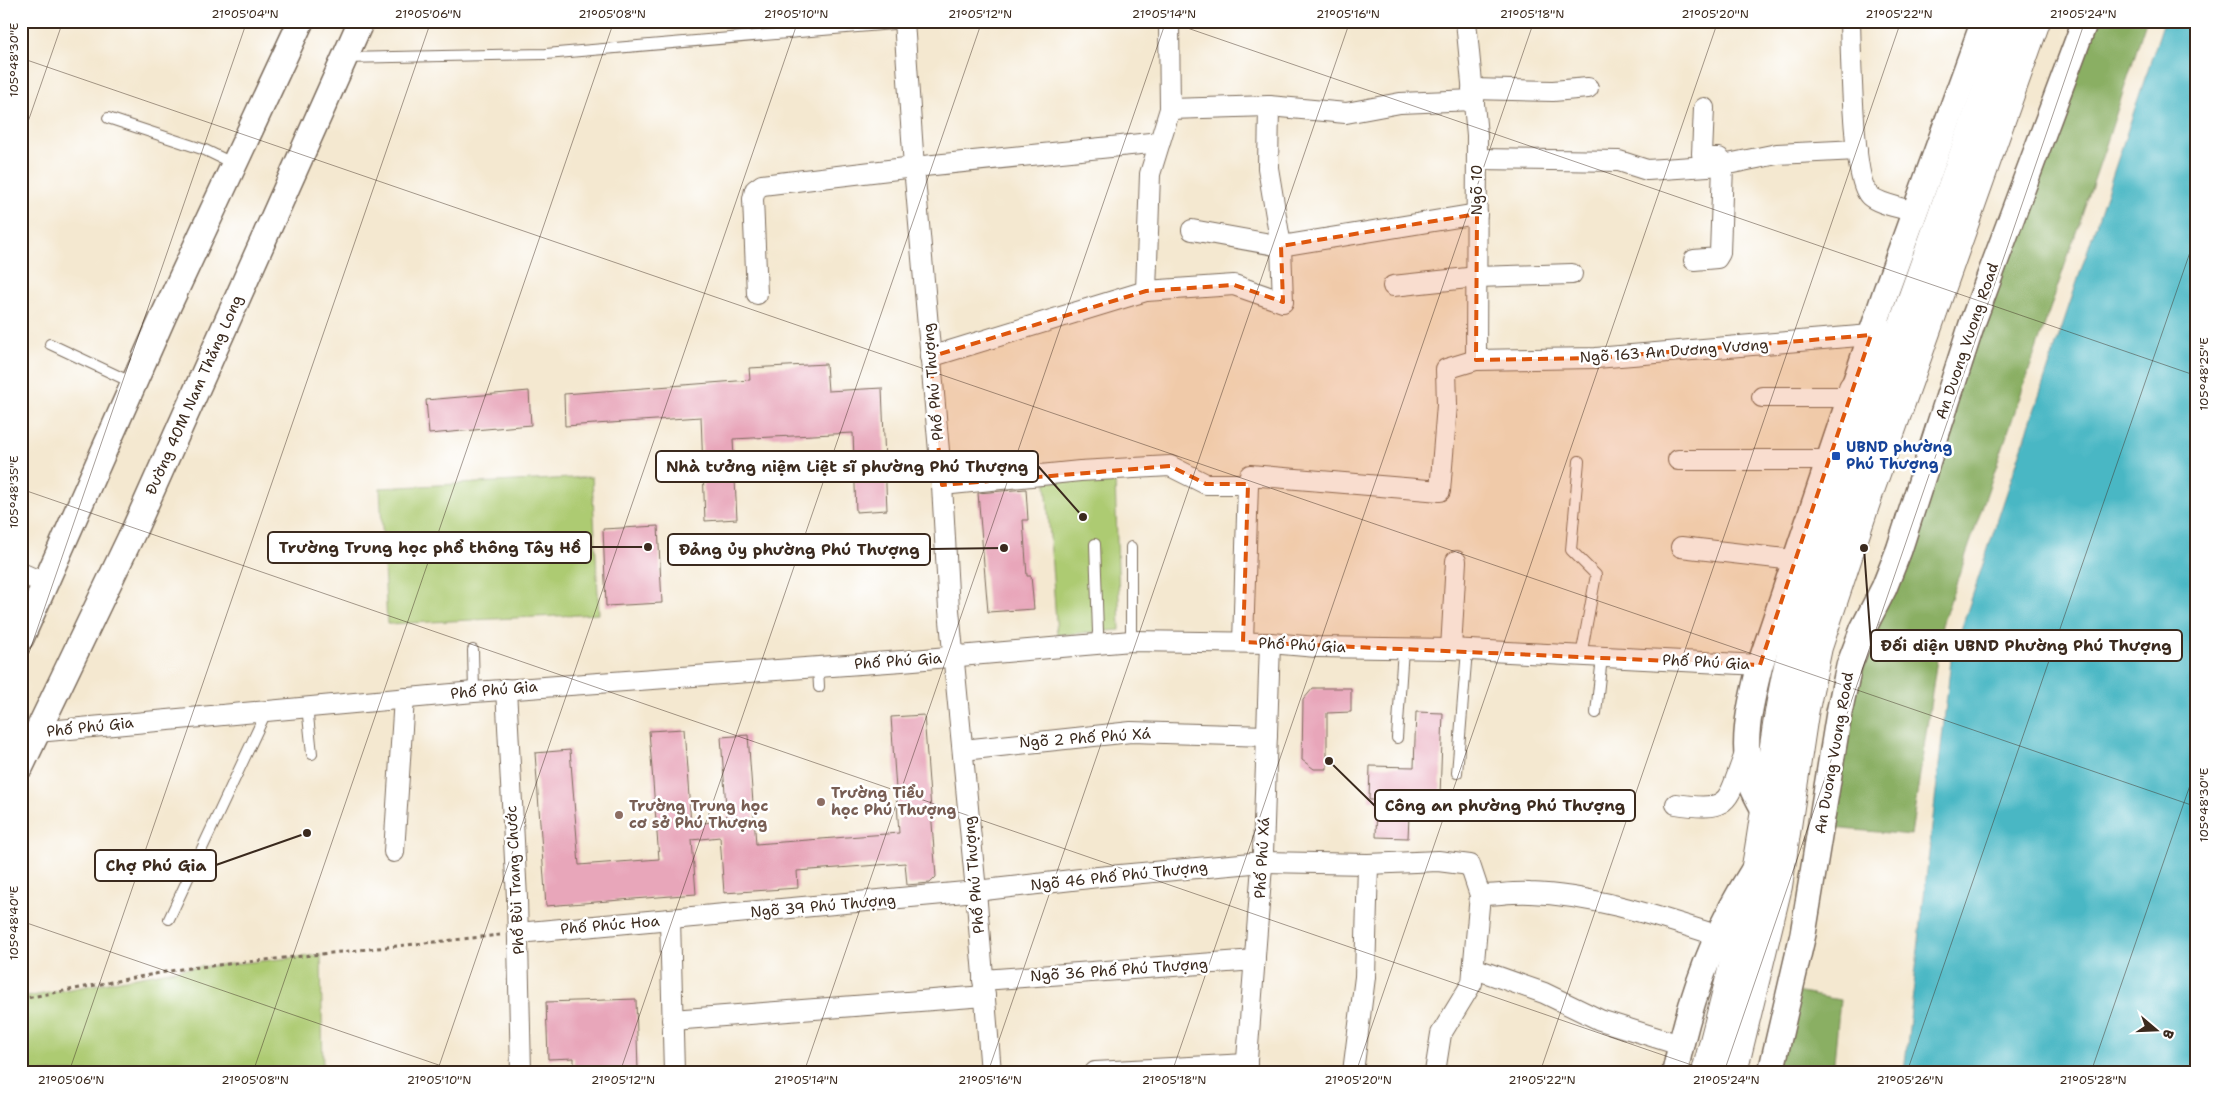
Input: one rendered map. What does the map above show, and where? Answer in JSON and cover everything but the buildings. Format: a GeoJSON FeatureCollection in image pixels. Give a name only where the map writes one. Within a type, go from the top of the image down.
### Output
{"type":"FeatureCollection","features":[{"type":"Feature","properties":{"kind":"main road"},"geometry":{"type":"LineString","coordinates":[[1733,1072],[1778,886],[1804,714],[1818,646],[2002,80],[2011,21]]}},
{"type":"Feature","properties":{"kind":"main road"},"geometry":{"type":"LineString","coordinates":[[1706,1072],[1756,867],[1766,813],[1783,692],[1794,640],[1817,566],[1934,240],[2002,80],[2036,21]]}},
{"type":"Feature","properties":{"kind":"main road"},"geometry":{"type":"LineString","coordinates":[[1851,392],[1864,375],[1906,274],[1913,263],[1934,240]]}},
{"type":"Feature","properties":{"kind":"street"},"geometry":{"type":"LineString","coordinates":[[21,638],[134,384],[301,21]]}},
{"type":"Feature","properties":{"kind":"street","name":"Đường 40M Nam Thăng Long"},"geometry":{"type":"LineString","coordinates":[[21,766],[135,528],[361,21]]}},
{"type":"Feature","properties":{"kind":"street"},"geometry":{"type":"LineString","coordinates":[[1146,292],[1150,174],[1170,109],[1169,21]]}},
{"type":"Feature","properties":{"kind":"street","name":"Ngõ 10"},"geometry":{"type":"LineString","coordinates":[[1466,21],[1477,159],[1476,360]]}},
{"type":"Feature","properties":{"kind":"street"},"geometry":{"type":"LineString","coordinates":[[1850,21],[1857,150],[1864,189],[1876,199],[1914,212]]}},
{"type":"Feature","properties":{"kind":"street"},"geometry":{"type":"LineString","coordinates":[[1766,813],[1752,786],[1746,752],[1748,716],[1760,665],[1851,392],[1984,21]]}},
{"type":"Feature","properties":{"kind":"street","name":"An Duong Vuong Road"},"geometry":{"type":"LineString","coordinates":[[1771,1072],[1803,934],[1839,713],[1849,666],[1863,629],[1884,588],[1899,550],[1973,320],[2085,21]]}},
{"type":"Feature","properties":{"kind":"street","name":"Phố Phú Thượng"},"geometry":{"type":"LineString","coordinates":[[904,22],[914,167],[942,485],[954,657],[991,1072]]}},
{"type":"Feature","properties":{"kind":"street"},"geometry":{"type":"LineString","coordinates":[[1170,109],[1269,106],[1346,113],[1400,103],[1473,94],[1588,88]]}},
{"type":"Feature","properties":{"kind":"street"},"geometry":{"type":"LineString","coordinates":[[930,357],[1146,292],[1234,285],[1283,302],[1281,246],[1268,168],[1269,106]]}},
{"type":"Feature","properties":{"kind":"street"},"geometry":{"type":"LineString","coordinates":[[1694,260],[1717,258],[1720,252],[1722,165],[1720,158],[1709,158],[1702,154],[1704,108]]}},
{"type":"Feature","properties":{"kind":"street"},"geometry":{"type":"LineString","coordinates":[[757,294],[753,199],[754,190],[762,185],[914,167],[1160,142]]}},
{"type":"Feature","properties":{"kind":"street"},"geometry":{"type":"LineString","coordinates":[[1477,159],[1619,161],[1647,170],[1722,165],[1777,154],[1857,150]]}},
{"type":"Feature","properties":{"kind":"street"},"geometry":{"type":"LineString","coordinates":[[1192,230],[1281,246],[1477,214]]}},
{"type":"Feature","properties":{"kind":"street"},"geometry":{"type":"LineString","coordinates":[[1393,286],[1476,277],[1572,274]]}},
{"type":"Feature","properties":{"kind":"street","name":"Ngõ 163 An Dương Vương"},"geometry":{"type":"LineString","coordinates":[[1248,484],[1250,475],[1440,491],[1447,405],[1446,369],[1476,360],[1596,358],[1871,335]]}},
{"type":"Feature","properties":{"kind":"street"},"geometry":{"type":"LineString","coordinates":[[1762,397],[1851,392]]}},
{"type":"Feature","properties":{"kind":"street"},"geometry":{"type":"LineString","coordinates":[[1678,460],[1828,460]]}},
{"type":"Feature","properties":{"kind":"street"},"geometry":{"type":"LineString","coordinates":[[942,485],[1080,470],[1170,466],[1206,484],[1248,484],[1243,642]]}},
{"type":"Feature","properties":{"kind":"street"},"geometry":{"type":"LineString","coordinates":[[1681,547],[1794,560]]}},
{"type":"Feature","properties":{"kind":"street"},"geometry":{"type":"LineString","coordinates":[[1456,561],[1459,649]]}},
{"type":"Feature","properties":{"kind":"street"},"geometry":{"type":"LineString","coordinates":[[21,573],[44,583]]}},
{"type":"Feature","properties":{"kind":"street","name":"Phố Phú Gia"},"geometry":{"type":"LineString","coordinates":[[37,732],[268,709],[506,689],[954,657],[1131,641],[1243,642],[1317,647],[1459,649],[1760,665]]}},
{"type":"Feature","properties":{"kind":"street","name":"Phố Phú Xá"},"geometry":{"type":"LineString","coordinates":[[1247,1068],[1263,862],[1270,643]]}},
{"type":"Feature","properties":{"kind":"street","name":"Phố Bùi Trang Chước"},"geometry":{"type":"LineString","coordinates":[[506,689],[518,933],[521,1072]]}},
{"type":"Feature","properties":{"kind":"street"},"geometry":{"type":"LineString","coordinates":[[394,852],[404,698]]}},
{"type":"Feature","properties":{"kind":"street","name":"Ngõ 2 Phố Phú Xá"},"geometry":{"type":"LineString","coordinates":[[963,750],[1131,732],[1267,736]]}},
{"type":"Feature","properties":{"kind":"street"},"geometry":{"type":"LineString","coordinates":[[1676,804],[1714,807],[1723,804],[1729,796],[1746,752]]}},
{"type":"Feature","properties":{"kind":"street","name":"Ngõ 46 Phố Phú Thượng"},"geometry":{"type":"LineString","coordinates":[[976,891],[1098,877],[1263,862],[1368,864],[1438,861],[1470,864],[1480,895]]}},
{"type":"Feature","properties":{"kind":"street"},"geometry":{"type":"LineString","coordinates":[[1353,1072],[1364,977],[1368,864]]}},
{"type":"Feature","properties":{"kind":"street"},"geometry":{"type":"LineString","coordinates":[[1675,1072],[1680,1045],[1716,935],[1733,902],[1756,867]]}},
{"type":"Feature","properties":{"kind":"street","name":"Ngõ 39 Phú Thượng"},"geometry":{"type":"LineString","coordinates":[[670,920],[976,891]]}},
{"type":"Feature","properties":{"kind":"street"},"geometry":{"type":"LineString","coordinates":[[1435,1072],[1441,1034],[1472,983],[1480,895],[1530,893],[1594,901],[1716,935]]}},
{"type":"Feature","properties":{"kind":"street","name":"Phố Phúc Hoa"},"geometry":{"type":"LineString","coordinates":[[518,933],[670,920],[674,1072]]}},
{"type":"Feature","properties":{"kind":"street","name":"Ngõ 36 Phố Phú Thượng"},"geometry":{"type":"LineString","coordinates":[[672,1020],[1255,960]]}},
{"type":"Feature","properties":{"kind":"street"},"geometry":{"type":"LineString","coordinates":[[1473,968],[1544,993],[1600,1020],[1680,1045]]}},
{"type":"Feature","properties":{"kind":"street"},"geometry":{"type":"LineString","coordinates":[[1095,1072],[1247,1068]]}},
{"type":"Feature","properties":{"kind":"lane"},"geometry":{"type":"LineString","coordinates":[[344,58],[546,54],[904,22]]}},
{"type":"Feature","properties":{"kind":"lane"},"geometry":{"type":"LineString","coordinates":[[108,118],[205,150],[235,164]]}},
{"type":"Feature","properties":{"kind":"lane"},"geometry":{"type":"LineString","coordinates":[[50,344],[134,384]]}},
{"type":"Feature","properties":{"kind":"lane"},"geometry":{"type":"LineString","coordinates":[[1580,461],[1571,550],[1596,575],[1581,656]]}},
{"type":"Feature","properties":{"kind":"lane"},"geometry":{"type":"LineString","coordinates":[[1095,544],[1098,632],[1096,644]]}},
{"type":"Feature","properties":{"kind":"lane"},"geometry":{"type":"LineString","coordinates":[[1131,641],[1132,547]]}},
{"type":"Feature","properties":{"kind":"lane"},"geometry":{"type":"LineString","coordinates":[[1397,738],[1403,649]]}},
{"type":"Feature","properties":{"kind":"lane"},"geometry":{"type":"LineString","coordinates":[[1457,773],[1459,649]]}},
{"type":"Feature","properties":{"kind":"lane"},"geometry":{"type":"LineString","coordinates":[[473,650],[474,692]]}},
{"type":"Feature","properties":{"kind":"lane"},"geometry":{"type":"LineString","coordinates":[[1596,713],[1602,657]]}},
{"type":"Feature","properties":{"kind":"lane"},"geometry":{"type":"LineString","coordinates":[[818,667],[819,687]]}},
{"type":"Feature","properties":{"kind":"lane"},"geometry":{"type":"LineString","coordinates":[[307,706],[312,754]]}},
{"type":"Feature","properties":{"kind":"lane"},"geometry":{"type":"LineString","coordinates":[[169,919],[268,709]]}},
{"type":"Feature","properties":{"kind":"path"},"geometry":{"type":"LineString","coordinates":[[21,999],[181,969],[518,933]]}},
{"type":"Feature","properties":{"kind":"highlighted area"},"geometry":{"type":"Polygon","coordinates":[[[1477,214],[1476,360],[1596,358],[1871,335],[1760,665],[1243,642],[1248,484],[1206,484],[1170,466],[942,485],[930,357],[1146,291],[1234,285],[1283,302],[1281,246],[1477,214]]]}},
{"type":"Feature","properties":{"kind":"green space"},"geometry":{"type":"Polygon","coordinates":[[[2084,21],[2146,21],[2107,142],[1942,625],[1911,835],[1821,827],[1849,666],[2084,21]]]}},
{"type":"Feature","properties":{"kind":"green space"},"geometry":{"type":"Polygon","coordinates":[[[592,477],[599,614],[387,624],[380,488],[592,477]]]}},
{"type":"Feature","properties":{"kind":"green space"},"geometry":{"type":"Polygon","coordinates":[[[1115,479],[1120,630],[1057,635],[1046,482],[1115,479]]]}},
{"type":"Feature","properties":{"kind":"green space"},"geometry":{"type":"Polygon","coordinates":[[[321,955],[323,1072],[21,1072],[21,998],[181,969],[321,955]]]}},
{"type":"Feature","properties":{"kind":"green space"},"geometry":{"type":"Polygon","coordinates":[[[1790,991],[1840,1000],[1833,1072],[1770,1072],[1790,991]]]}},
{"type":"Feature","properties":{"kind":"water"},"geometry":{"type":"Polygon","coordinates":[[[2164,21],[2197,21],[2197,1072],[1904,1072],[1951,660],[2164,21]]]}},
{"type":"Feature","properties":{"kind":"place","name":"UBND phường Phú Thượng"},"geometry":{"type":"Point","coordinates":[1836,456]}},
{"type":"Feature","properties":{"kind":"place","name":"Nhà tưởng niệm Liệt sĩ phường Phú Thượng"},"geometry":{"type":"Point","coordinates":[1083,517]}},
{"type":"Feature","properties":{"kind":"place","name":"Trường Trung học phổ thông Tây Hồ"},"geometry":{"type":"Point","coordinates":[648,547]}},
{"type":"Feature","properties":{"kind":"place","name":"Đảng ủy phường Phú Thượng"},"geometry":{"type":"Point","coordinates":[1004,548]}},
{"type":"Feature","properties":{"kind":"place","name":"Đối diện UBND Phường Phú Thượng"},"geometry":{"type":"Point","coordinates":[1864,548]}},
{"type":"Feature","properties":{"kind":"place","name":"Công an phường Phú Thượng"},"geometry":{"type":"Point","coordinates":[1329,761]}},
{"type":"Feature","properties":{"kind":"place","name":"Trường Tiểu học Phú Thượng"},"geometry":{"type":"Point","coordinates":[821,802]}},
{"type":"Feature","properties":{"kind":"place","name":"Trường Trung học cơ sở Phú Thượng"},"geometry":{"type":"Point","coordinates":[619,815]}},
{"type":"Feature","properties":{"kind":"place","name":"Chợ Phú Gia"},"geometry":{"type":"Point","coordinates":[307,833]}}]}
